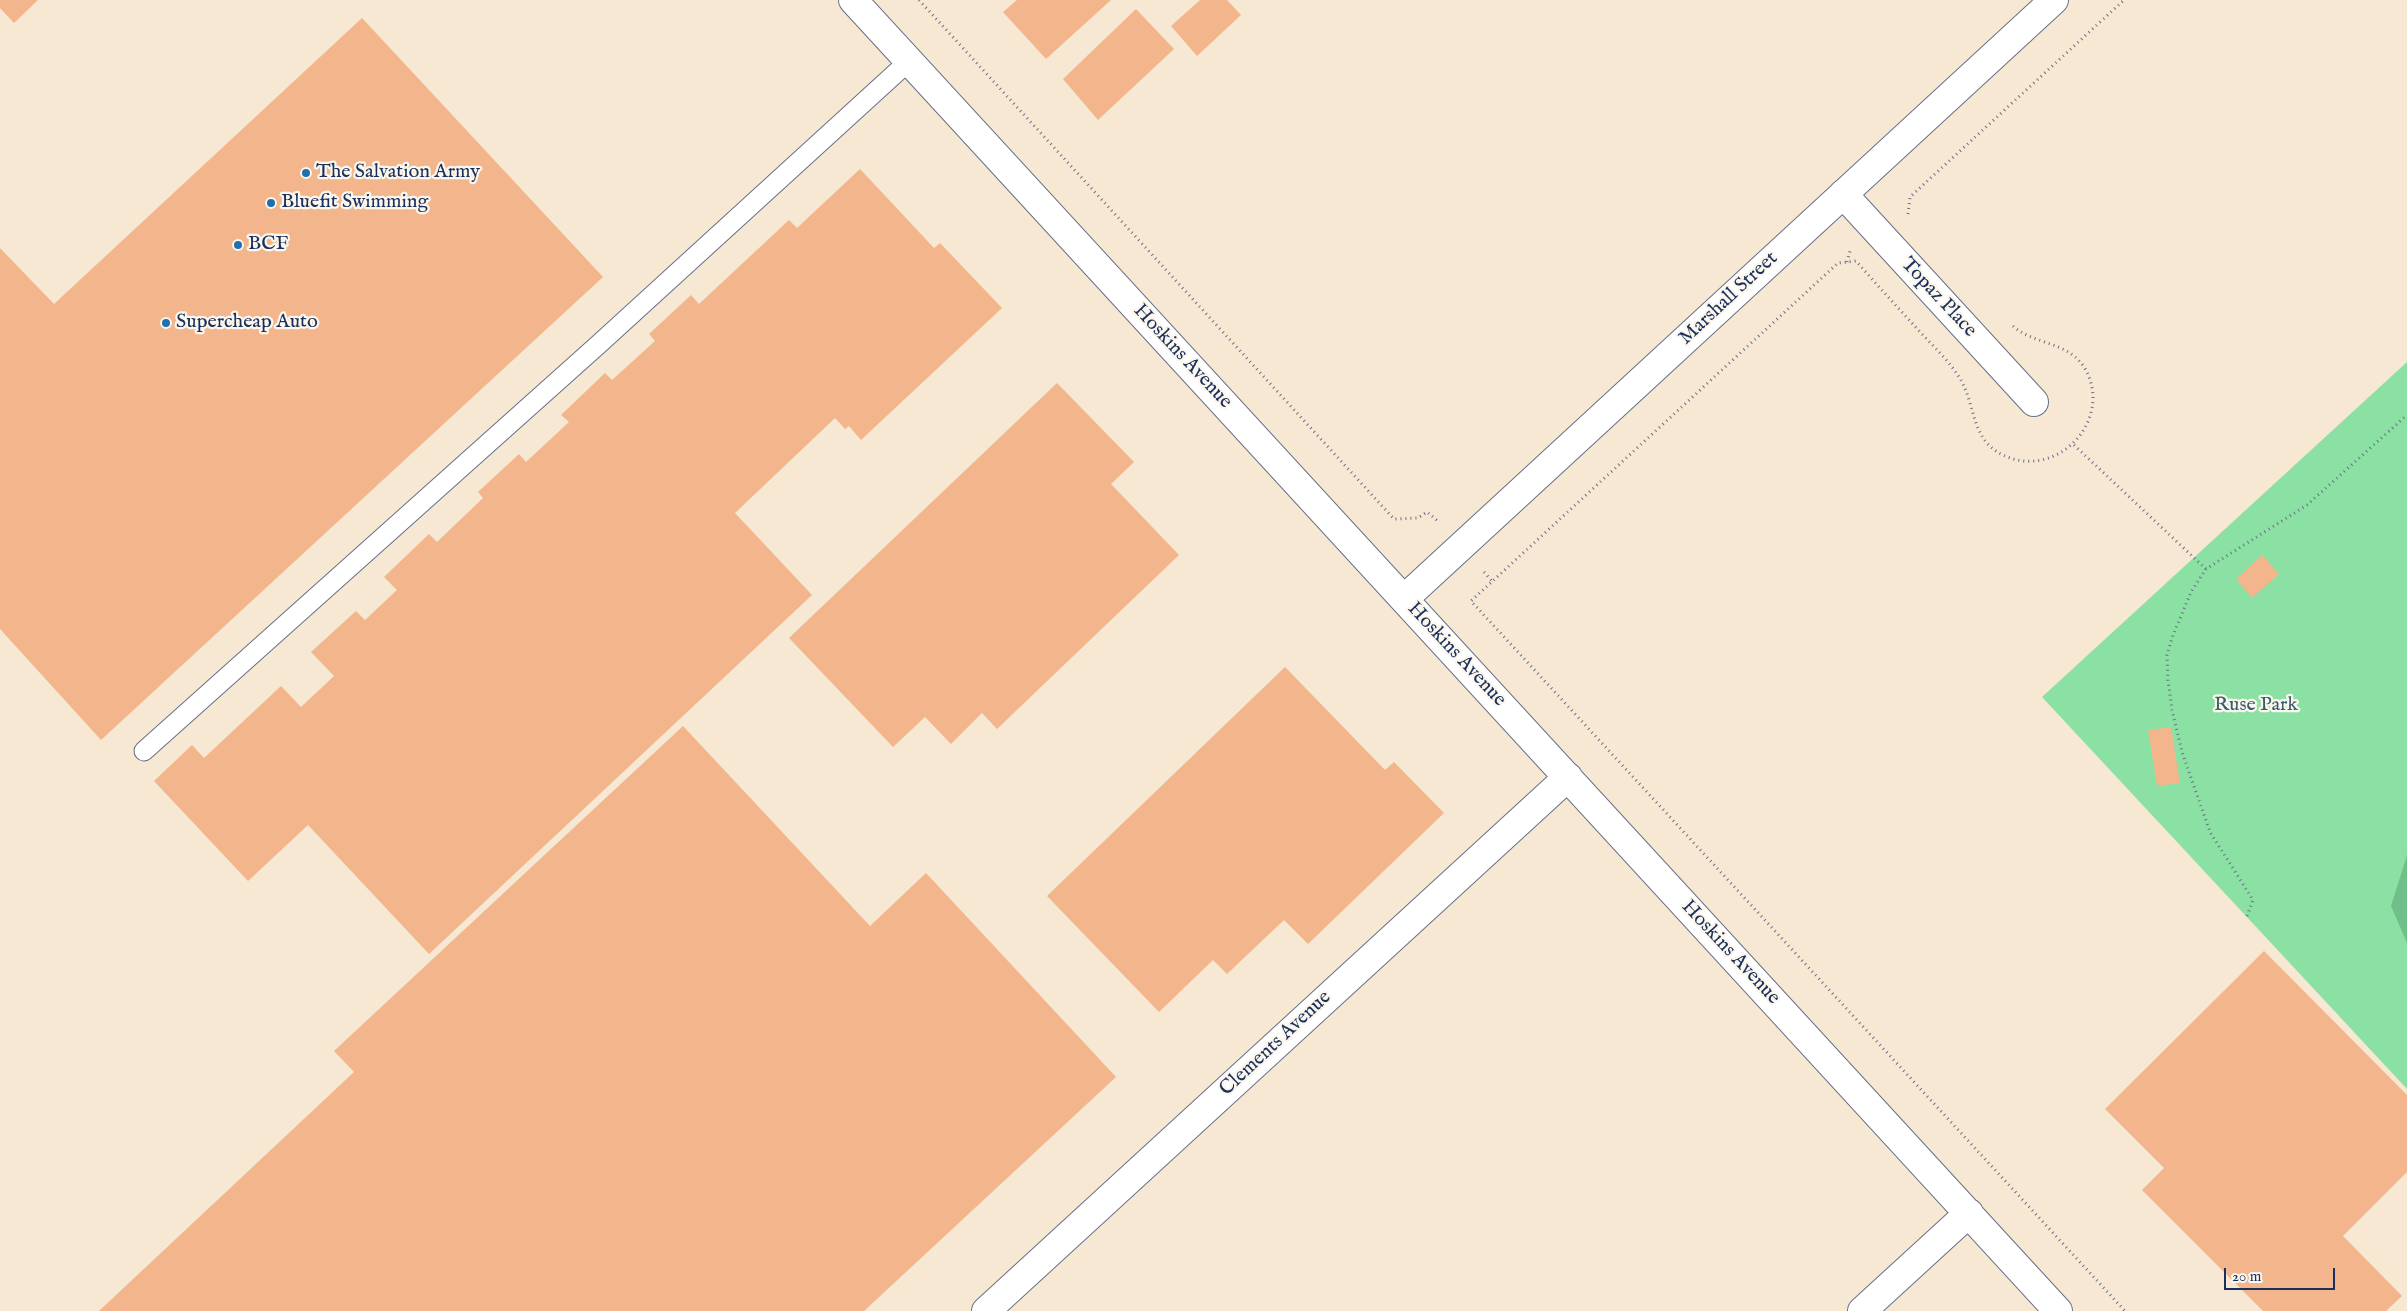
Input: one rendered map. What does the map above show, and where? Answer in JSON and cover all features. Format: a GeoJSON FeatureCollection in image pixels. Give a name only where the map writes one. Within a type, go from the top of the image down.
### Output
{"type":"FeatureCollection","features":[{"type":"Feature","properties":{"kind":"street","name":"Hoskins Avenue"},"geometry":{"type":"LineString","coordinates":[[853,0],[2058,1311]]}},
{"type":"Feature","properties":{"kind":"street","name":"Marshall Street"},"geometry":{"type":"LineString","coordinates":[[1404,599],[2054,0]]}},
{"type":"Feature","properties":{"kind":"street","name":"Topaz Place"},"geometry":{"type":"LineString","coordinates":[[1842,194],[2034,402]]}},
{"type":"Feature","properties":{"kind":"street","name":"Clements Avenue"},"geometry":{"type":"LineString","coordinates":[[986,1311],[1568,777]]}},
{"type":"Feature","properties":{"kind":"street"},"geometry":{"type":"LineString","coordinates":[[1862,1311],[1969,1213]]}},
{"type":"Feature","properties":{"kind":"lane"},"geometry":{"type":"LineString","coordinates":[[144,751],[599,344],[909,61]]}},
{"type":"Feature","properties":{"kind":"path"},"geometry":{"type":"LineString","coordinates":[[919,0],[1394,519],[1418,518],[1426,512],[1435,517],[1492,581]]}},
{"type":"Feature","properties":{"kind":"path"},"geometry":{"type":"LineString","coordinates":[[1915,221],[1908,214],[1910,197],[2124,0]]}},
{"type":"Feature","properties":{"kind":"path"},"geometry":{"type":"LineString","coordinates":[[2009,323],[2030,338],[2058,346],[2070,353],[2082,364],[2090,378],[2093,393],[2089,419],[2074,445],[2061,454],[2047,460],[2015,460],[2001,454],[1989,445],[1973,419],[1967,391],[1951,366],[1856,261],[1838,264],[1471,601],[2125,1311]]}},
{"type":"Feature","properties":{"kind":"path"},"geometry":{"type":"LineString","coordinates":[[2247,916],[2253,900],[2210,832],[2182,752],[2172,710],[2168,680],[2167,655],[2173,635],[2191,592],[2206,569],[2308,505],[2407,415]]}},
{"type":"Feature","properties":{"kind":"path"},"geometry":{"type":"LineString","coordinates":[[2074,445],[2206,569]]}},
{"type":"Feature","properties":{"kind":"green space","name":"Ruse Park"},"geometry":{"type":"Polygon","coordinates":[[[2407,362],[2407,1089],[2042,697],[2407,362]]]}},
{"type":"Feature","properties":{"kind":"green space"},"geometry":{"type":"Polygon","coordinates":[[[2407,855],[2407,943],[2391,906],[2407,855]]]}},
{"type":"Feature","properties":{"kind":"building"},"geometry":{"type":"Polygon","coordinates":[[[0,0],[38,0],[14,23],[0,8],[0,0]]]}},
{"type":"Feature","properties":{"kind":"building"},"geometry":{"type":"Polygon","coordinates":[[[1017,0],[1111,0],[1046,59],[1003,12],[1017,0]]]}},
{"type":"Feature","properties":{"kind":"building"},"geometry":{"type":"Polygon","coordinates":[[[1200,0],[1227,0],[1241,15],[1197,56],[1171,26],[1200,0]]]}},
{"type":"Feature","properties":{"kind":"building"},"geometry":{"type":"Polygon","coordinates":[[[1136,9],[1174,49],[1098,120],[1063,79],[1136,9]]]}},
{"type":"Feature","properties":{"kind":"building"},"geometry":{"type":"Polygon","coordinates":[[[362,18],[603,277],[101,740],[0,629],[0,248],[54,304],[362,18]]]}},
{"type":"Feature","properties":{"kind":"building"},"geometry":{"type":"Polygon","coordinates":[[[860,169],[934,248],[940,243],[1002,308],[861,440],[849,426],[845,429],[835,418],[735,513],[812,595],[429,954],[308,825],[248,881],[154,781],[192,745],[204,758],[281,686],[301,707],[334,676],[311,652],[356,611],[365,620],[397,590],[384,577],[429,534],[437,542],[483,498],[478,492],[519,454],[526,462],[569,422],[561,415],[605,373],[612,380],[655,341],[649,334],[691,295],[699,304],[789,220],[797,228],[860,169]]]}},
{"type":"Feature","properties":{"kind":"building"},"geometry":{"type":"Polygon","coordinates":[[[1057,383],[1134,462],[1111,484],[1179,555],[997,729],[982,713],[951,744],[925,717],[893,747],[789,638],[1057,383]]]}},
{"type":"Feature","properties":{"kind":"building"},"geometry":{"type":"Polygon","coordinates":[[[2262,555],[2279,574],[2252,598],[2236,579],[2262,555]]]}},
{"type":"Feature","properties":{"kind":"building"},"geometry":{"type":"Polygon","coordinates":[[[1285,667],[1385,770],[1394,762],[1444,813],[1308,944],[1284,920],[1227,974],[1213,960],[1159,1012],[1047,896],[1285,667]]]}},
{"type":"Feature","properties":{"kind":"building"},"geometry":{"type":"Polygon","coordinates":[[[683,726],[870,926],[926,873],[1116,1077],[864,1311],[99,1311],[354,1072],[334,1051],[683,726]]]}},
{"type":"Feature","properties":{"kind":"building"},"geometry":{"type":"Polygon","coordinates":[[[2171,727],[2180,783],[2157,786],[2148,730],[2171,727]]]}},
{"type":"Feature","properties":{"kind":"building"},"geometry":{"type":"Polygon","coordinates":[[[2264,951],[2407,1095],[2407,1172],[2343,1236],[2402,1296],[2386,1311],[2263,1311],[2142,1190],[2164,1168],[2105,1109],[2264,951]]]}},
{"type":"Feature","properties":{"kind":"place","name":"The Salvation Army"},"geometry":{"type":"Point","coordinates":[306,173]}},
{"type":"Feature","properties":{"kind":"place","name":"Bluefit Swimming"},"geometry":{"type":"Point","coordinates":[271,203]}},
{"type":"Feature","properties":{"kind":"place","name":"BCF"},"geometry":{"type":"Point","coordinates":[238,245]}},
{"type":"Feature","properties":{"kind":"place","name":"Supercheap Auto"},"geometry":{"type":"Point","coordinates":[166,323]}}]}
